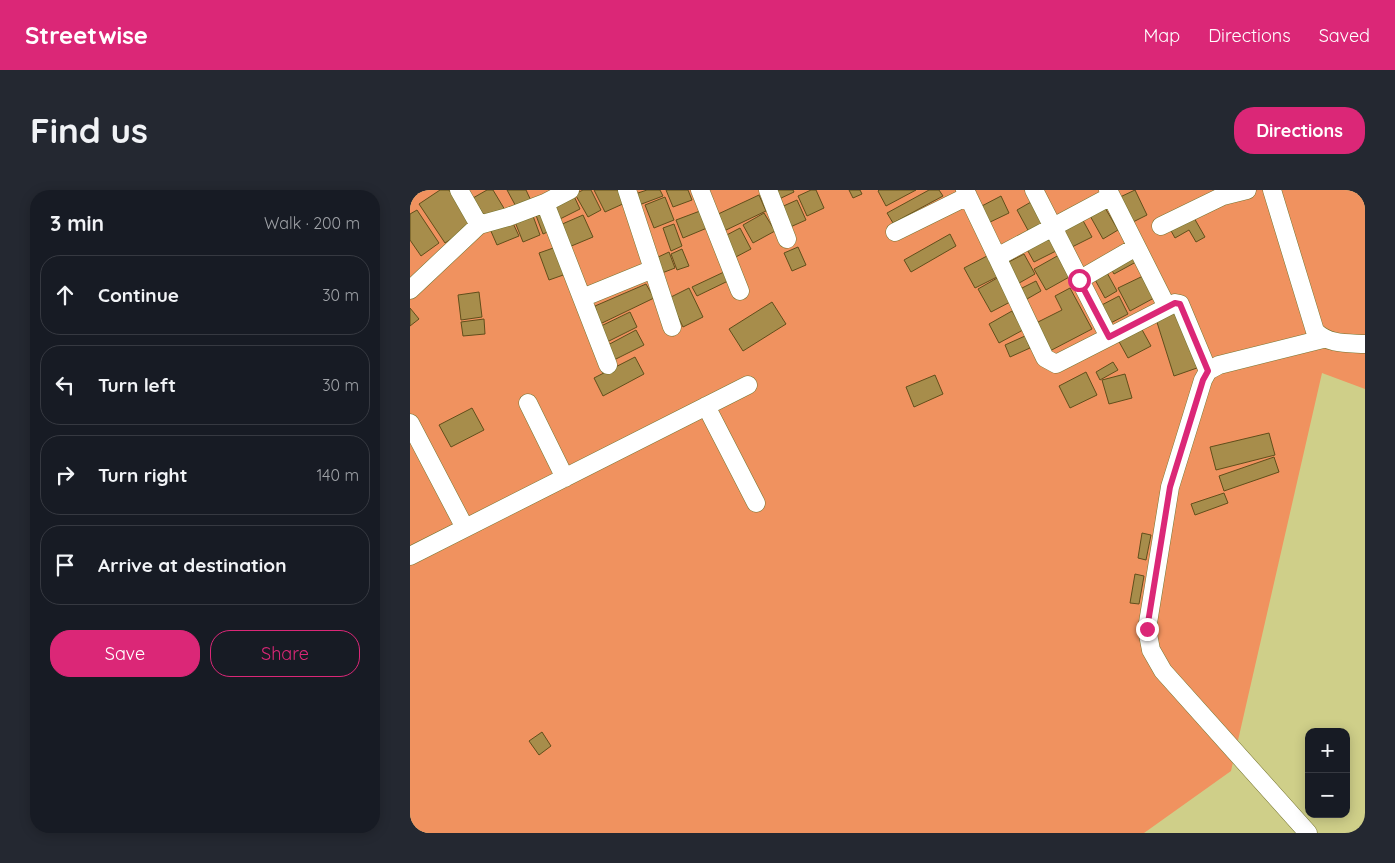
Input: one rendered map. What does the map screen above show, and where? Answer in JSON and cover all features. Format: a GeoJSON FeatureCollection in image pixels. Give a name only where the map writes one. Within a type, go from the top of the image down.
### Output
{"type":"FeatureCollection","features":[{"type":"Feature","properties":{"kind":"street"},"geometry":{"type":"LineString","coordinates":[[459,190],[480,225]]}},
{"type":"Feature","properties":{"kind":"street"},"geometry":{"type":"LineString","coordinates":[[410,290],[480,225],[546,203],[570,190]]}},
{"type":"Feature","properties":{"kind":"street"},"geometry":{"type":"LineString","coordinates":[[627,190],[672,328]]}},
{"type":"Feature","properties":{"kind":"street"},"geometry":{"type":"LineString","coordinates":[[700,190],[740,291]]}},
{"type":"Feature","properties":{"kind":"street"},"geometry":{"type":"LineString","coordinates":[[768,190],[787,239]]}},
{"type":"Feature","properties":{"kind":"street"},"geometry":{"type":"LineString","coordinates":[[1034,190],[1109,337]]}},
{"type":"Feature","properties":{"kind":"street"},"geometry":{"type":"LineString","coordinates":[[1161,226],[1223,196],[1247,190]]}},
{"type":"Feature","properties":{"kind":"street"},"geometry":{"type":"LineString","coordinates":[[1272,190],[1311,320],[1315,331],[1323,339]]}},
{"type":"Feature","properties":{"kind":"street"},"geometry":{"type":"LineString","coordinates":[[895,232],[966,193],[1045,358],[1050,362],[1056,364],[1175,303],[1180,304],[1184,309],[1208,371]]}},
{"type":"Feature","properties":{"kind":"street"},"geometry":{"type":"LineString","coordinates":[[997,256],[1053,227],[1109,193],[1168,307]]}},
{"type":"Feature","properties":{"kind":"street"},"geometry":{"type":"LineString","coordinates":[[546,203],[608,366]]}},
{"type":"Feature","properties":{"kind":"street"},"geometry":{"type":"LineString","coordinates":[[1079,280],[1136,247]]}},
{"type":"Feature","properties":{"kind":"street"},"geometry":{"type":"LineString","coordinates":[[582,298],[653,269]]}},
{"type":"Feature","properties":{"kind":"street"},"geometry":{"type":"LineString","coordinates":[[1308,833],[1163,671],[1151,650],[1147,629],[1166,509],[1200,389],[1208,371],[1219,365],[1323,339],[1338,343],[1365,344]]}},
{"type":"Feature","properties":{"kind":"street"},"geometry":{"type":"LineString","coordinates":[[410,556],[748,385]]}},
{"type":"Feature","properties":{"kind":"street"},"geometry":{"type":"LineString","coordinates":[[528,403],[565,478]]}},
{"type":"Feature","properties":{"kind":"street"},"geometry":{"type":"LineString","coordinates":[[706,406],[756,503]]}},
{"type":"Feature","properties":{"kind":"street"},"geometry":{"type":"LineString","coordinates":[[410,424],[465,528]]}},
{"type":"Feature","properties":{"kind":"shaded area"},"geometry":{"type":"Polygon","coordinates":[[[410,190],[1365,190],[1365,389],[1322,373],[1231,771],[1144,833],[410,833],[410,190]]]}},
{"type":"Feature","properties":{"kind":"building"},"geometry":{"type":"Polygon","coordinates":[[[440,190],[449,190],[472,225],[445,243],[419,204],[440,190]]]}},
{"type":"Feature","properties":{"kind":"building"},"geometry":{"type":"Polygon","coordinates":[[[487,190],[493,190],[505,210],[487,220],[473,198],[487,190]]]}},
{"type":"Feature","properties":{"kind":"building"},"geometry":{"type":"Polygon","coordinates":[[[507,190],[526,190],[533,205],[519,212],[507,190]]]}},
{"type":"Feature","properties":{"kind":"building"},"geometry":{"type":"Polygon","coordinates":[[[583,190],[591,190],[601,210],[588,217],[575,194],[583,190]]]}},
{"type":"Feature","properties":{"kind":"building"},"geometry":{"type":"Polygon","coordinates":[[[594,190],[618,190],[625,203],[605,212],[594,190]]]}},
{"type":"Feature","properties":{"kind":"building"},"geometry":{"type":"Polygon","coordinates":[[[647,190],[660,190],[663,196],[639,205],[635,194],[647,190]]]}},
{"type":"Feature","properties":{"kind":"building"},"geometry":{"type":"Polygon","coordinates":[[[666,190],[688,190],[692,200],[673,207],[666,190]]]}},
{"type":"Feature","properties":{"kind":"building"},"geometry":{"type":"Polygon","coordinates":[[[771,190],[793,190],[794,192],[777,200],[771,190]]]}},
{"type":"Feature","properties":{"kind":"building"},"geometry":{"type":"Polygon","coordinates":[[[811,190],[816,190],[824,208],[807,216],[798,196],[811,190]]]}},
{"type":"Feature","properties":{"kind":"building"},"geometry":{"type":"Polygon","coordinates":[[[849,190],[860,190],[862,194],[853,198],[849,190]]]}},
{"type":"Feature","properties":{"kind":"building"},"geometry":{"type":"Polygon","coordinates":[[[879,190],[916,190],[886,206],[879,190]]]}},
{"type":"Feature","properties":{"kind":"building"},"geometry":{"type":"Polygon","coordinates":[[[929,190],[939,190],[943,196],[893,223],[887,213],[929,190]]]}},
{"type":"Feature","properties":{"kind":"building"},"geometry":{"type":"Polygon","coordinates":[[[1135,190],[1147,215],[1131,223],[1118,198],[1135,190]]]}},
{"type":"Feature","properties":{"kind":"building"},"geometry":{"type":"Polygon","coordinates":[[[573,194],[580,209],[560,219],[552,205],[573,194]]]}},
{"type":"Feature","properties":{"kind":"building"},"geometry":{"type":"Polygon","coordinates":[[[759,195],[766,211],[724,231],[716,215],[759,195]]]}},
{"type":"Feature","properties":{"kind":"building"},"geometry":{"type":"Polygon","coordinates":[[[1001,196],[1009,213],[986,224],[978,208],[1001,196]]]}},
{"type":"Feature","properties":{"kind":"building"},"geometry":{"type":"Polygon","coordinates":[[[665,197],[674,220],[654,228],[645,205],[665,197]]]}},
{"type":"Feature","properties":{"kind":"building"},"geometry":{"type":"Polygon","coordinates":[[[797,200],[806,220],[788,228],[779,208],[797,200]]]}},
{"type":"Feature","properties":{"kind":"building"},"geometry":{"type":"Polygon","coordinates":[[[1031,202],[1044,225],[1030,234],[1017,210],[1031,202]]]}},
{"type":"Feature","properties":{"kind":"building"},"geometry":{"type":"Polygon","coordinates":[[[544,206],[552,230],[543,234],[534,210],[544,206]]]}},
{"type":"Feature","properties":{"kind":"building"},"geometry":{"type":"Polygon","coordinates":[[[1104,206],[1118,230],[1103,239],[1089,214],[1104,206]]]}},
{"type":"Feature","properties":{"kind":"building"},"geometry":{"type":"Polygon","coordinates":[[[417,210],[439,243],[421,256],[410,240],[410,214],[417,210]]]}},
{"type":"Feature","properties":{"kind":"building"},"geometry":{"type":"Polygon","coordinates":[[[700,211],[707,228],[683,238],[676,220],[700,211]]]}},
{"type":"Feature","properties":{"kind":"building"},"geometry":{"type":"Polygon","coordinates":[[[764,213],[775,231],[753,243],[743,225],[764,213]]]}},
{"type":"Feature","properties":{"kind":"building"},"geometry":{"type":"Polygon","coordinates":[[[583,215],[593,237],[569,247],[560,225],[583,215]]]}},
{"type":"Feature","properties":{"kind":"building"},"geometry":{"type":"Polygon","coordinates":[[[1080,215],[1092,237],[1068,249],[1057,227],[1080,215]]]}},
{"type":"Feature","properties":{"kind":"building"},"geometry":{"type":"Polygon","coordinates":[[[533,216],[540,235],[523,242],[515,222],[533,216]]]}},
{"type":"Feature","properties":{"kind":"building"},"geometry":{"type":"Polygon","coordinates":[[[1193,216],[1205,237],[1196,242],[1189,230],[1175,238],[1170,229],[1193,216]]]}},
{"type":"Feature","properties":{"kind":"building"},"geometry":{"type":"Polygon","coordinates":[[[512,221],[519,236],[497,245],[490,229],[512,221]]]}},
{"type":"Feature","properties":{"kind":"building"},"geometry":{"type":"Polygon","coordinates":[[[674,224],[682,246],[671,251],[663,228],[674,224]]]}},
{"type":"Feature","properties":{"kind":"building"},"geometry":{"type":"Polygon","coordinates":[[[740,228],[751,249],[732,259],[721,238],[740,228]]]}},
{"type":"Feature","properties":{"kind":"building"},"geometry":{"type":"Polygon","coordinates":[[[1049,230],[1060,249],[1034,262],[1024,244],[1049,230]]]}},
{"type":"Feature","properties":{"kind":"building"},"geometry":{"type":"Polygon","coordinates":[[[950,234],[956,246],[911,272],[904,260],[950,234]]]}},
{"type":"Feature","properties":{"kind":"building"},"geometry":{"type":"Polygon","coordinates":[[[559,246],[569,273],[549,280],[539,253],[559,246]]]}},
{"type":"Feature","properties":{"kind":"building"},"geometry":{"type":"Polygon","coordinates":[[[798,247],[806,265],[792,271],[784,253],[798,247]]]}},
{"type":"Feature","properties":{"kind":"building"},"geometry":{"type":"Polygon","coordinates":[[[682,249],[689,266],[677,270],[671,254],[682,249]]]}},
{"type":"Feature","properties":{"kind":"building"},"geometry":{"type":"Polygon","coordinates":[[[669,252],[675,268],[662,273],[656,258],[669,252]]]}},
{"type":"Feature","properties":{"kind":"building"},"geometry":{"type":"Polygon","coordinates":[[[1024,254],[1035,274],[1014,286],[1003,265],[1024,254]]]}},
{"type":"Feature","properties":{"kind":"building"},"geometry":{"type":"Polygon","coordinates":[[[1059,255],[1071,276],[1046,290],[1034,269],[1059,255]]]}},
{"type":"Feature","properties":{"kind":"building"},"geometry":{"type":"Polygon","coordinates":[[[1132,255],[1136,262],[1114,274],[1110,267],[1132,255]]]}},
{"type":"Feature","properties":{"kind":"building"},"geometry":{"type":"Polygon","coordinates":[[[987,256],[997,277],[975,288],[964,268],[987,256]]]}},
{"type":"Feature","properties":{"kind":"building"},"geometry":{"type":"Polygon","coordinates":[[[1105,269],[1117,291],[1105,298],[1093,276],[1105,269]]]}},
{"type":"Feature","properties":{"kind":"building"},"geometry":{"type":"Polygon","coordinates":[[[724,272],[728,281],[697,296],[692,287],[724,272]]]}},
{"type":"Feature","properties":{"kind":"building"},"geometry":{"type":"Polygon","coordinates":[[[1143,276],[1154,298],[1130,311],[1118,288],[1143,276]]]}},
{"type":"Feature","properties":{"kind":"building"},"geometry":{"type":"Polygon","coordinates":[[[999,277],[1012,301],[991,312],[978,289],[999,277]]]}},
{"type":"Feature","properties":{"kind":"building"},"geometry":{"type":"Polygon","coordinates":[[[1036,281],[1041,291],[1020,303],[1014,292],[1036,281]]]}},
{"type":"Feature","properties":{"kind":"building"},"geometry":{"type":"Polygon","coordinates":[[[646,284],[654,298],[600,324],[595,306],[646,284]]]}},
{"type":"Feature","properties":{"kind":"building"},"geometry":{"type":"Polygon","coordinates":[[[689,288],[703,317],[683,327],[669,298],[689,288]]]}},
{"type":"Feature","properties":{"kind":"building"},"geometry":{"type":"Polygon","coordinates":[[[1070,288],[1092,329],[1046,353],[1032,325],[1062,310],[1055,296],[1070,288]]]}},
{"type":"Feature","properties":{"kind":"building"},"geometry":{"type":"Polygon","coordinates":[[[479,292],[482,317],[461,320],[458,295],[479,292]]]}},
{"type":"Feature","properties":{"kind":"building"},"geometry":{"type":"Polygon","coordinates":[[[1119,296],[1128,314],[1105,326],[1096,308],[1119,296]]]}},
{"type":"Feature","properties":{"kind":"building"},"geometry":{"type":"Polygon","coordinates":[[[772,302],[786,324],[743,351],[729,329],[772,302]]]}},
{"type":"Feature","properties":{"kind":"building"},"geometry":{"type":"Polygon","coordinates":[[[410,308],[419,319],[410,326],[410,308]]]}},
{"type":"Feature","properties":{"kind":"building"},"geometry":{"type":"Polygon","coordinates":[[[1178,308],[1197,368],[1174,376],[1155,316],[1178,308]]]}},
{"type":"Feature","properties":{"kind":"building"},"geometry":{"type":"Polygon","coordinates":[[[1012,311],[1023,330],[999,343],[989,324],[1012,311]]]}},
{"type":"Feature","properties":{"kind":"building"},"geometry":{"type":"Polygon","coordinates":[[[630,312],[637,327],[605,343],[597,328],[630,312]]]}},
{"type":"Feature","properties":{"kind":"building"},"geometry":{"type":"Polygon","coordinates":[[[484,319],[485,334],[463,336],[461,322],[484,319]]]}},
{"type":"Feature","properties":{"kind":"building"},"geometry":{"type":"Polygon","coordinates":[[[1140,326],[1151,346],[1128,358],[1117,338],[1140,326]]]}},
{"type":"Feature","properties":{"kind":"building"},"geometry":{"type":"Polygon","coordinates":[[[636,330],[644,345],[612,361],[604,347],[636,330]]]}},
{"type":"Feature","properties":{"kind":"building"},"geometry":{"type":"Polygon","coordinates":[[[1025,336],[1030,348],[1010,357],[1005,345],[1025,336]]]}},
{"type":"Feature","properties":{"kind":"building"},"geometry":{"type":"Polygon","coordinates":[[[635,357],[644,374],[603,396],[594,378],[635,357]]]}},
{"type":"Feature","properties":{"kind":"building"},"geometry":{"type":"Polygon","coordinates":[[[1113,362],[1118,370],[1100,380],[1096,372],[1113,362]]]}},
{"type":"Feature","properties":{"kind":"building"},"geometry":{"type":"Polygon","coordinates":[[[1086,372],[1097,395],[1070,408],[1059,386],[1086,372]]]}},
{"type":"Feature","properties":{"kind":"building"},"geometry":{"type":"Polygon","coordinates":[[[1125,374],[1132,398],[1109,404],[1102,380],[1125,374]]]}},
{"type":"Feature","properties":{"kind":"building"},"geometry":{"type":"Polygon","coordinates":[[[935,375],[943,394],[914,407],[906,387],[935,375]]]}},
{"type":"Feature","properties":{"kind":"building"},"geometry":{"type":"Polygon","coordinates":[[[472,408],[484,430],[451,447],[439,425],[472,408]]]}},
{"type":"Feature","properties":{"kind":"building"},"geometry":{"type":"Polygon","coordinates":[[[1269,433],[1275,455],[1216,470],[1210,447],[1269,433]]]}},
{"type":"Feature","properties":{"kind":"building"},"geometry":{"type":"Polygon","coordinates":[[[1274,457],[1279,472],[1224,491],[1219,476],[1274,457]]]}},
{"type":"Feature","properties":{"kind":"building"},"geometry":{"type":"Polygon","coordinates":[[[1224,493],[1228,503],[1195,515],[1191,504],[1224,493]]]}},
{"type":"Feature","properties":{"kind":"building"},"geometry":{"type":"Polygon","coordinates":[[[1142,533],[1151,535],[1146,560],[1138,558],[1142,533]]]}},
{"type":"Feature","properties":{"kind":"building"},"geometry":{"type":"Polygon","coordinates":[[[1135,574],[1144,576],[1139,604],[1130,603],[1135,574]]]}},
{"type":"Feature","properties":{"kind":"building"},"geometry":{"type":"Polygon","coordinates":[[[542,732],[551,746],[539,755],[529,741],[542,732]]]}},
{"type":"Feature","properties":{"kind":"route"},"geometry":{"type":"LineString","coordinates":[[1079,280],[1109,337],[1175,303],[1180,304],[1184,309],[1208,371],[1203,380],[1170,487],[1147,629]]}}]}
